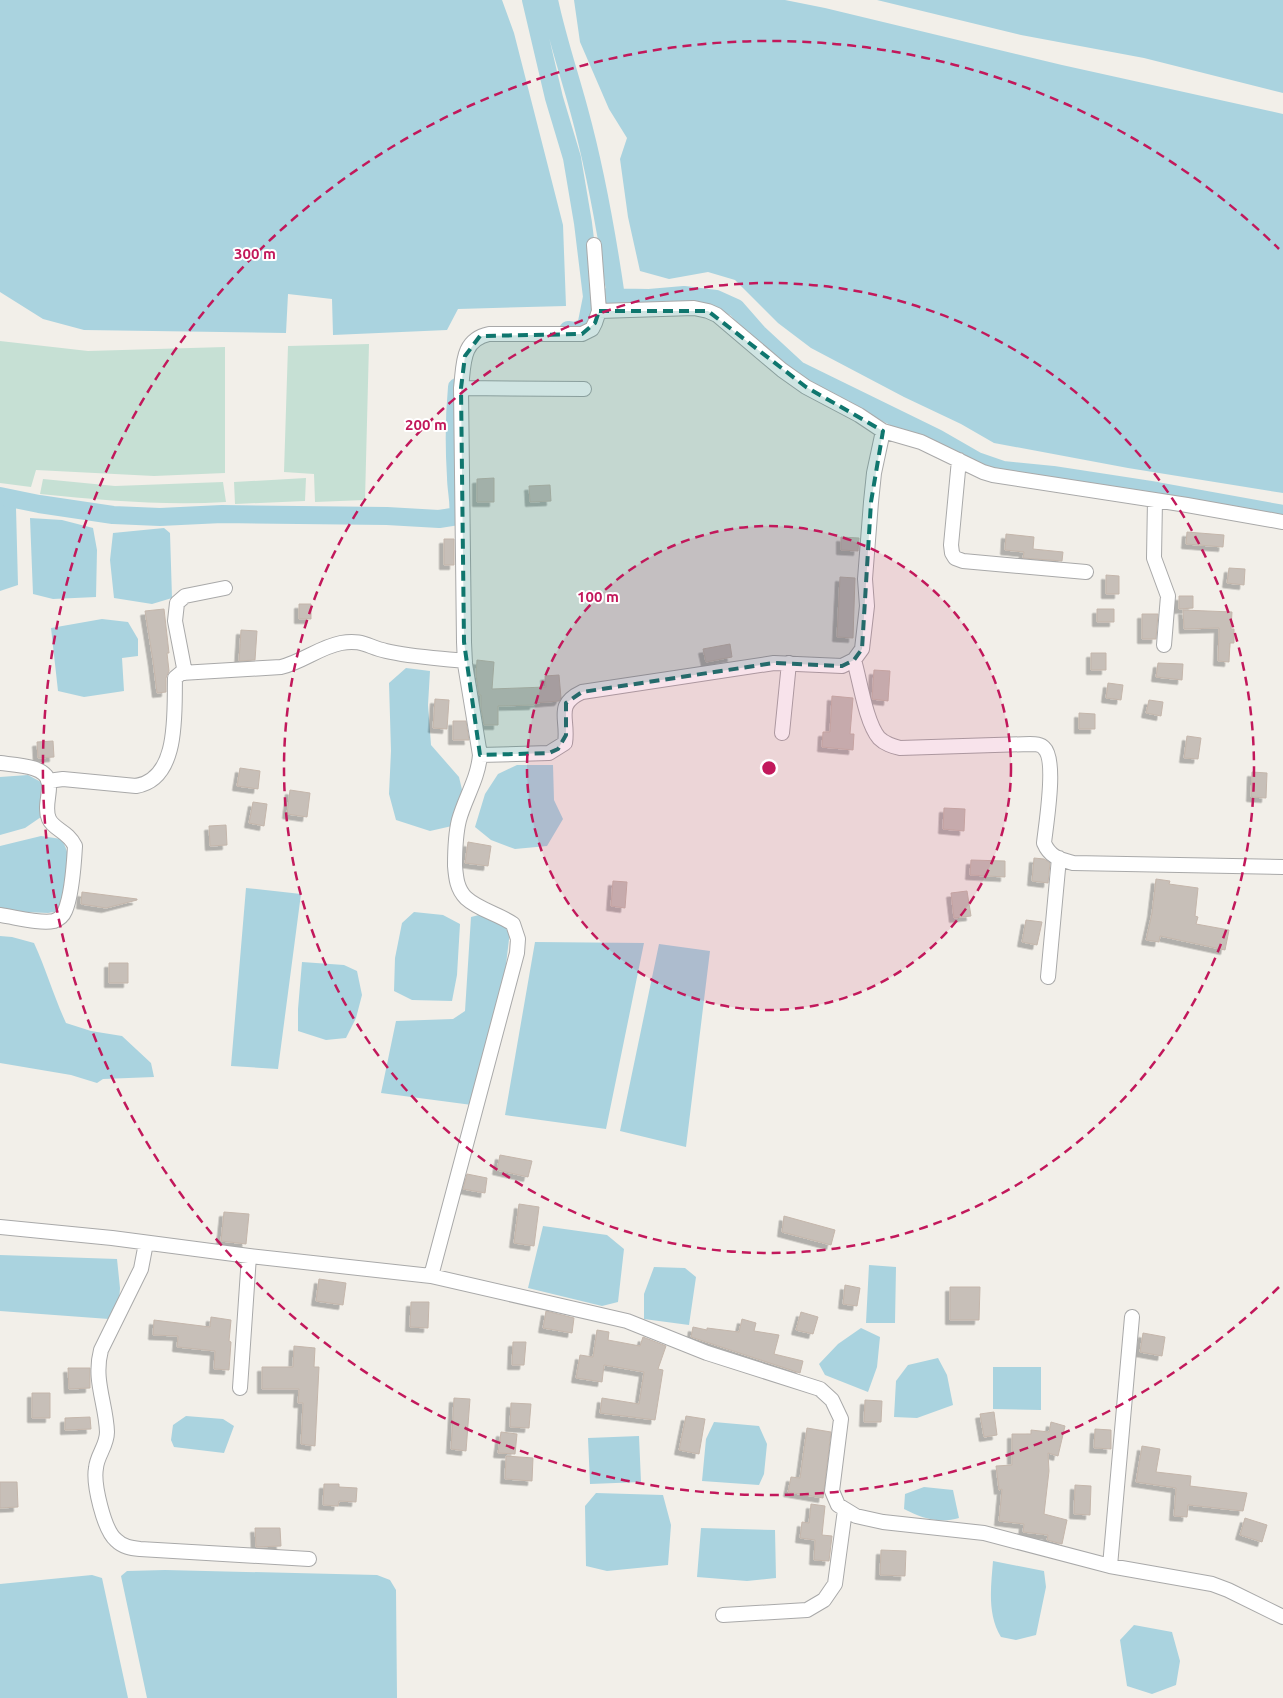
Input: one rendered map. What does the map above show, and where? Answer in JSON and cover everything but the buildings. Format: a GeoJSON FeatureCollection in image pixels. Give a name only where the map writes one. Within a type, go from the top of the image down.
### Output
{"type":"FeatureCollection","features":[{"type":"Feature","properties":{"kind":"street"},"geometry":{"type":"LineString","coordinates":[[431,1276],[517,953],[518,939],[513,924],[468,899],[459,890],[456,877],[454,848],[459,820],[478,768],[480,755],[465,661],[461,388],[467,349],[480,336],[489,334],[582,334],[592,329],[595,323],[598,300],[594,245]]}},
{"type":"Feature","properties":{"kind":"street"},"geometry":{"type":"LineString","coordinates":[[598,300],[708,310],[717,315],[806,388],[859,415],[883,431],[921,442],[993,475],[1283,522]]}},
{"type":"Feature","properties":{"kind":"street"},"geometry":{"type":"LineString","coordinates":[[461,388],[584,389]]}},
{"type":"Feature","properties":{"kind":"street"},"geometry":{"type":"LineString","coordinates":[[480,755],[549,753],[558,749],[564,743],[566,735],[564,711],[566,704],[574,696],[582,692],[774,663],[842,666],[854,660],[862,648],[871,502],[874,473],[883,431]]}},
{"type":"Feature","properties":{"kind":"street"},"geometry":{"type":"LineString","coordinates":[[959,460],[951,545],[955,558],[963,561],[1086,572]]}},
{"type":"Feature","properties":{"kind":"street"},"geometry":{"type":"LineString","coordinates":[[1155,500],[1154,558],[1168,596],[1164,645]]}},
{"type":"Feature","properties":{"kind":"street"},"geometry":{"type":"LineString","coordinates":[[185,673],[175,620],[177,603],[185,596],[225,588]]}},
{"type":"Feature","properties":{"kind":"street"},"geometry":{"type":"LineString","coordinates":[[48,781],[64,779],[136,786],[144,785],[154,779],[163,768],[172,739],[175,678],[178,675],[281,667],[341,643],[355,642],[365,643],[384,651],[465,661]]}},
{"type":"Feature","properties":{"kind":"street"},"geometry":{"type":"LineString","coordinates":[[854,660],[871,725],[880,738],[888,745],[900,748],[1030,744],[1046,748],[1050,758],[1051,771],[1044,843],[1048,852],[1059,858],[1073,863],[1283,867]]}},
{"type":"Feature","properties":{"kind":"street"},"geometry":{"type":"LineString","coordinates":[[782,732],[789,664]]}},
{"type":"Feature","properties":{"kind":"street"},"geometry":{"type":"LineString","coordinates":[[0,763],[30,767],[46,776],[48,781],[48,816],[50,821],[66,833],[72,839],[75,846],[70,892],[62,917],[47,921],[0,915]]}},
{"type":"Feature","properties":{"kind":"street"},"geometry":{"type":"LineString","coordinates":[[1048,977],[1059,858]]}},
{"type":"Feature","properties":{"kind":"street"},"geometry":{"type":"LineString","coordinates":[[0,1227],[431,1276],[627,1320],[707,1353],[820,1389],[832,1400],[841,1419],[832,1491],[838,1505],[856,1516],[883,1522],[984,1533],[1110,1566],[1212,1584],[1283,1617]]}},
{"type":"Feature","properties":{"kind":"street"},"geometry":{"type":"LineString","coordinates":[[146,1243],[141,1270],[101,1350],[98,1362],[107,1440],[95,1470],[96,1488],[109,1531],[114,1539],[125,1546],[140,1549],[309,1559]]}},
{"type":"Feature","properties":{"kind":"street"},"geometry":{"type":"LineString","coordinates":[[240,1388],[249,1256]]}},
{"type":"Feature","properties":{"kind":"street"},"geometry":{"type":"LineString","coordinates":[[1110,1566],[1132,1317]]}},
{"type":"Feature","properties":{"kind":"street"},"geometry":{"type":"LineString","coordinates":[[723,1616],[807,1610],[824,1600],[835,1584],[845,1510]]}},
{"type":"Feature","properties":{"kind":"highlighted area"},"geometry":{"type":"Polygon","coordinates":[[[599,311],[708,311],[806,387],[883,431],[871,502],[862,649],[854,660],[842,666],[774,663],[582,692],[566,703],[566,735],[558,749],[549,753],[480,755],[464,642],[461,388],[465,356],[480,336],[582,334],[595,323],[599,311]]]}},
{"type":"Feature","properties":{"kind":"green space"},"geometry":{"type":"Polygon","coordinates":[[[0,341],[88,351],[225,347],[225,473],[154,476],[36,470],[31,487],[0,483],[0,341]]]}},
{"type":"Feature","properties":{"kind":"green space"},"geometry":{"type":"Polygon","coordinates":[[[369,344],[365,500],[315,502],[314,474],[284,472],[288,346],[369,344]]]}},
{"type":"Feature","properties":{"kind":"green space"},"geometry":{"type":"Polygon","coordinates":[[[306,478],[305,501],[235,504],[234,482],[306,478]]]}},
{"type":"Feature","properties":{"kind":"green space"},"geometry":{"type":"Polygon","coordinates":[[[43,479],[115,486],[223,482],[226,502],[156,503],[40,494],[43,479]]]}},
{"type":"Feature","properties":{"kind":"water"},"geometry":{"type":"Polygon","coordinates":[[[0,0],[502,0],[514,33],[563,225],[566,306],[458,309],[447,330],[333,335],[332,299],[288,294],[286,333],[84,330],[43,319],[0,292],[0,0]]]}},
{"type":"Feature","properties":{"kind":"water"},"geometry":{"type":"Polygon","coordinates":[[[574,0],[785,0],[1062,65],[1283,114],[1283,493],[1128,468],[994,443],[961,424],[904,397],[811,348],[778,323],[735,280],[708,272],[669,279],[640,271],[628,217],[620,159],[627,138],[609,109],[580,42],[574,0]]]}},
{"type":"Feature","properties":{"kind":"water"},"geometry":{"type":"Polygon","coordinates":[[[877,0],[1283,0],[1283,93],[1144,58],[1021,35],[877,0]]]}},
{"type":"Feature","properties":{"kind":"water"},"geometry":{"type":"Polygon","coordinates":[[[0,501],[16,508],[18,585],[0,591],[0,501]]]}},
{"type":"Feature","properties":{"kind":"water"},"geometry":{"type":"Polygon","coordinates":[[[30,518],[62,520],[93,528],[97,550],[96,597],[53,599],[33,594],[30,518]]]}},
{"type":"Feature","properties":{"kind":"water"},"geometry":{"type":"Polygon","coordinates":[[[164,528],[170,533],[172,598],[152,604],[114,598],[110,560],[113,533],[164,528]]]}},
{"type":"Feature","properties":{"kind":"water"},"geometry":{"type":"Polygon","coordinates":[[[102,619],[128,622],[138,639],[138,656],[122,658],[124,691],[84,697],[58,691],[51,628],[102,619]]]}},
{"type":"Feature","properties":{"kind":"water"},"geometry":{"type":"Polygon","coordinates":[[[406,668],[430,671],[428,705],[431,745],[459,777],[464,798],[452,826],[430,831],[396,820],[389,794],[391,751],[389,683],[406,668]]]}},
{"type":"Feature","properties":{"kind":"water"},"geometry":{"type":"Polygon","coordinates":[[[517,765],[553,765],[554,800],[563,819],[547,846],[515,849],[491,840],[475,827],[485,794],[498,774],[517,765]]]}},
{"type":"Feature","properties":{"kind":"water"},"geometry":{"type":"Polygon","coordinates":[[[28,775],[41,782],[44,800],[41,817],[25,828],[0,835],[0,777],[28,775]]]}},
{"type":"Feature","properties":{"kind":"water"},"geometry":{"type":"Polygon","coordinates":[[[41,836],[61,839],[68,856],[68,874],[60,911],[48,913],[0,911],[0,846],[41,836]]]}},
{"type":"Feature","properties":{"kind":"water"},"geometry":{"type":"Polygon","coordinates":[[[246,888],[301,894],[278,1069],[231,1066],[246,888]]]}},
{"type":"Feature","properties":{"kind":"water"},"geometry":{"type":"Polygon","coordinates":[[[414,912],[443,915],[460,924],[457,975],[452,1001],[412,1000],[394,991],[395,958],[402,923],[414,912]]]}},
{"type":"Feature","properties":{"kind":"water"},"geometry":{"type":"Polygon","coordinates":[[[483,914],[506,922],[510,931],[505,973],[472,1105],[381,1093],[396,1021],[453,1019],[465,1011],[471,917],[483,914]]]}},
{"type":"Feature","properties":{"kind":"water"},"geometry":{"type":"Polygon","coordinates":[[[0,936],[34,943],[66,1023],[91,1031],[122,1036],[151,1063],[154,1077],[103,1079],[97,1083],[71,1075],[0,1063],[0,936]]]}},
{"type":"Feature","properties":{"kind":"water"},"geometry":{"type":"Polygon","coordinates":[[[535,942],[644,943],[606,1129],[505,1115],[535,942]]]}},
{"type":"Feature","properties":{"kind":"water"},"geometry":{"type":"Polygon","coordinates":[[[659,944],[710,951],[686,1147],[620,1131],[659,944]]]}},
{"type":"Feature","properties":{"kind":"water"},"geometry":{"type":"Polygon","coordinates":[[[302,962],[344,965],[357,971],[362,995],[356,1018],[346,1038],[326,1040],[298,1031],[302,962]]]}},
{"type":"Feature","properties":{"kind":"water"},"geometry":{"type":"Polygon","coordinates":[[[543,1226],[607,1235],[624,1249],[618,1302],[602,1306],[528,1288],[543,1226]]]}},
{"type":"Feature","properties":{"kind":"water"},"geometry":{"type":"Polygon","coordinates":[[[0,1255],[117,1259],[120,1288],[119,1303],[109,1319],[0,1311],[0,1255]]]}},
{"type":"Feature","properties":{"kind":"water"},"geometry":{"type":"Polygon","coordinates":[[[869,1265],[896,1267],[895,1323],[866,1323],[869,1265]]]}},
{"type":"Feature","properties":{"kind":"water"},"geometry":{"type":"Polygon","coordinates":[[[654,1267],[685,1268],[696,1277],[689,1325],[644,1319],[644,1294],[654,1267]]]}},
{"type":"Feature","properties":{"kind":"water"},"geometry":{"type":"Polygon","coordinates":[[[861,1328],[880,1337],[877,1367],[868,1392],[825,1375],[819,1364],[838,1344],[861,1328]]]}},
{"type":"Feature","properties":{"kind":"water"},"geometry":{"type":"Polygon","coordinates":[[[938,1358],[947,1375],[953,1405],[917,1418],[894,1417],[896,1381],[908,1365],[938,1358]]]}},
{"type":"Feature","properties":{"kind":"water"},"geometry":{"type":"Polygon","coordinates":[[[993,1367],[1041,1367],[1041,1410],[993,1409],[993,1367]]]}},
{"type":"Feature","properties":{"kind":"water"},"geometry":{"type":"Polygon","coordinates":[[[186,1416],[223,1419],[234,1426],[224,1453],[174,1447],[171,1440],[173,1425],[186,1416]]]}},
{"type":"Feature","properties":{"kind":"water"},"geometry":{"type":"Polygon","coordinates":[[[714,1422],[759,1426],[767,1444],[764,1474],[759,1485],[702,1481],[706,1439],[714,1422]]]}},
{"type":"Feature","properties":{"kind":"water"},"geometry":{"type":"Polygon","coordinates":[[[639,1436],[641,1482],[590,1484],[588,1438],[639,1436]]]}},
{"type":"Feature","properties":{"kind":"water"},"geometry":{"type":"Polygon","coordinates":[[[924,1487],[953,1490],[959,1518],[952,1520],[931,1519],[904,1509],[905,1494],[924,1487]]]}},
{"type":"Feature","properties":{"kind":"water"},"geometry":{"type":"Polygon","coordinates":[[[596,1493],[663,1495],[671,1525],[668,1565],[607,1571],[586,1566],[585,1506],[596,1493]]]}},
{"type":"Feature","properties":{"kind":"water"},"geometry":{"type":"Polygon","coordinates":[[[701,1528],[775,1530],[776,1578],[747,1581],[697,1577],[701,1528]]]}},
{"type":"Feature","properties":{"kind":"water"},"geometry":{"type":"Polygon","coordinates":[[[993,1561],[1044,1571],[1046,1587],[1036,1635],[1016,1640],[1001,1637],[992,1610],[993,1561]]]}},
{"type":"Feature","properties":{"kind":"water"},"geometry":{"type":"Polygon","coordinates":[[[165,1570],[377,1575],[390,1580],[396,1590],[397,1698],[147,1698],[121,1576],[127,1571],[165,1570]]]}},
{"type":"Feature","properties":{"kind":"water"},"geometry":{"type":"Polygon","coordinates":[[[92,1575],[102,1578],[128,1698],[0,1698],[0,1584],[92,1575]]]}},
{"type":"Feature","properties":{"kind":"water"},"geometry":{"type":"Polygon","coordinates":[[[1134,1625],[1172,1632],[1180,1661],[1176,1685],[1152,1694],[1127,1686],[1120,1640],[1134,1625]]]}},
{"type":"Feature","properties":{"kind":"waterway"},"geometry":{"type":"LineString","coordinates":[[531,0],[554,98],[572,158],[583,223],[592,297],[586,327],[574,331],[568,330]]}},
{"type":"Feature","properties":{"kind":"waterway"},"geometry":{"type":"LineString","coordinates":[[549,0],[591,157],[616,297]]}},
{"type":"Feature","properties":{"kind":"waterway"},"geometry":{"type":"LineString","coordinates":[[592,297],[649,298],[684,295],[716,299],[736,308],[758,333],[798,370],[937,438],[977,461],[1003,470],[1053,475],[1157,491],[1283,514]]}},
{"type":"Feature","properties":{"kind":"waterway"},"geometry":{"type":"LineString","coordinates":[[0,496],[113,515],[160,517],[222,514],[387,516],[439,519],[458,516],[455,443],[457,387]]}}]}
